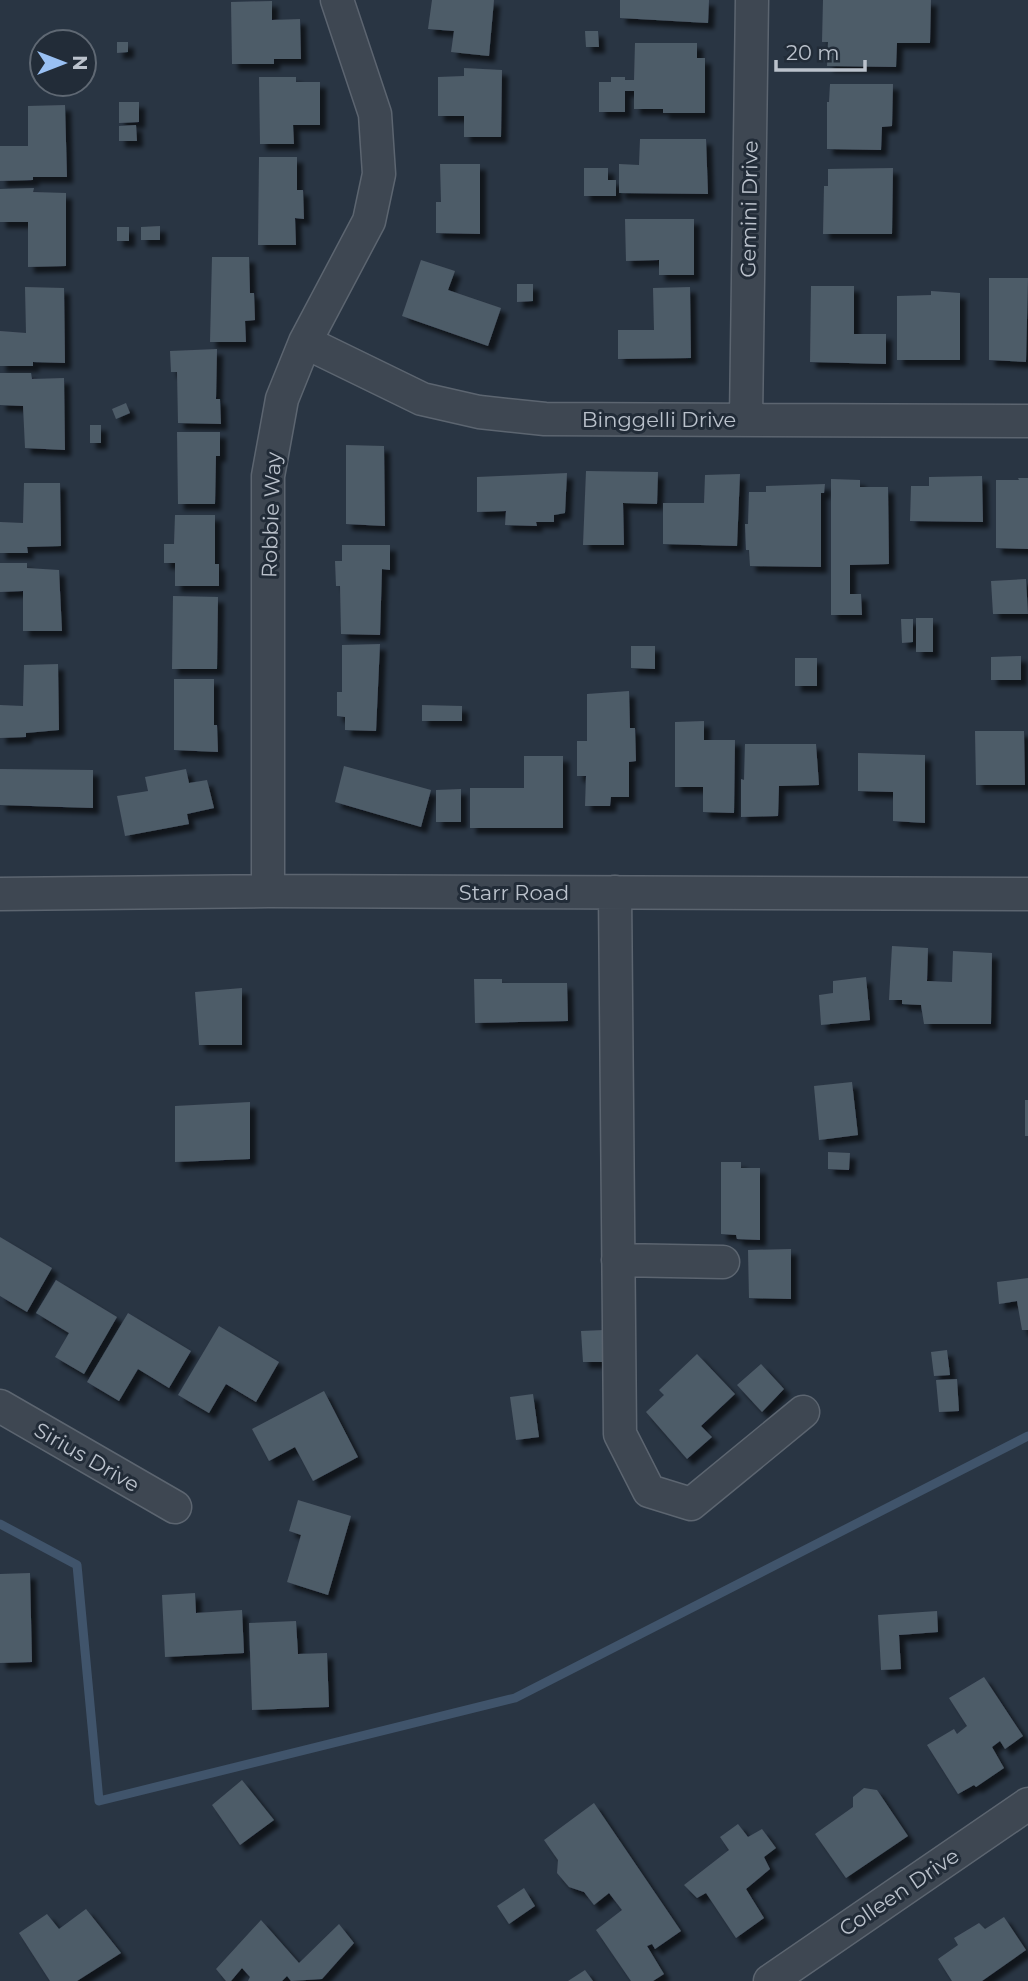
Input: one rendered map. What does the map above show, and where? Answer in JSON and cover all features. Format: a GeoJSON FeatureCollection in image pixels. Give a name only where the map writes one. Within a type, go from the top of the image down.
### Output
{"type":"FeatureCollection","features":[{"type":"Feature","properties":{"kind":"street","name":"Robbie Way"},"geometry":{"type":"LineString","coordinates":[[268,891],[268,476],[282,399],[305,342],[369,221],[379,174],[375,114],[337,0]]}},
{"type":"Feature","properties":{"kind":"street","name":"Gemini Drive"},"geometry":{"type":"LineString","coordinates":[[746,419],[752,0]]}},
{"type":"Feature","properties":{"kind":"street","name":"Binggelli Drive"},"geometry":{"type":"LineString","coordinates":[[305,342],[422,399],[479,412],[545,419],[1028,421]]}},
{"type":"Feature","properties":{"kind":"street","name":"Starr Road"},"geometry":{"type":"LineString","coordinates":[[0,894],[268,891],[1028,894]]}},
{"type":"Feature","properties":{"kind":"street"},"geometry":{"type":"LineString","coordinates":[[615,892],[620,1434],[649,1492],[691,1504],[803,1412]]}},
{"type":"Feature","properties":{"kind":"street"},"geometry":{"type":"LineString","coordinates":[[618,1260],[723,1262]]}},
{"type":"Feature","properties":{"kind":"street","name":"Sirius Drive"},"geometry":{"type":"LineString","coordinates":[[0,1406],[175,1507]]}},
{"type":"Feature","properties":{"kind":"street","name":"Colleen Drive"},"geometry":{"type":"LineString","coordinates":[[770,1981],[1028,1804]]}},
{"type":"Feature","properties":{"kind":"building"},"geometry":{"type":"Polygon","coordinates":[[[432,0],[494,0],[489,56],[451,52],[454,31],[428,29],[432,0]]]}},
{"type":"Feature","properties":{"kind":"building"},"geometry":{"type":"Polygon","coordinates":[[[620,0],[709,0],[708,23],[620,18],[620,0]]]}},
{"type":"Feature","properties":{"kind":"building"},"geometry":{"type":"Polygon","coordinates":[[[823,0],[931,0],[930,43],[897,43],[896,67],[827,66],[828,42],[822,42],[823,0]]]}},
{"type":"Feature","properties":{"kind":"building"},"geometry":{"type":"Polygon","coordinates":[[[272,1],[272,20],[300,19],[301,59],[274,59],[274,64],[232,64],[231,2],[272,1]]]}},
{"type":"Feature","properties":{"kind":"building"},"geometry":{"type":"Polygon","coordinates":[[[585,31],[598,31],[599,47],[586,47],[585,31]]]}},
{"type":"Feature","properties":{"kind":"building"},"geometry":{"type":"Polygon","coordinates":[[[117,42],[128,42],[128,52],[117,53],[117,42]]]}},
{"type":"Feature","properties":{"kind":"building"},"geometry":{"type":"Polygon","coordinates":[[[635,43],[697,43],[697,58],[705,58],[705,113],[663,113],[663,109],[634,109],[634,91],[625,91],[625,112],[599,112],[599,82],[611,82],[611,77],[634,80],[635,43]]]}},
{"type":"Feature","properties":{"kind":"building"},"geometry":{"type":"Polygon","coordinates":[[[464,68],[502,70],[501,137],[464,137],[464,116],[438,116],[438,77],[464,76],[464,68]]]}},
{"type":"Feature","properties":{"kind":"building"},"geometry":{"type":"Polygon","coordinates":[[[259,77],[296,77],[296,82],[320,82],[320,125],[293,125],[294,144],[260,144],[259,77]]]}},
{"type":"Feature","properties":{"kind":"building"},"geometry":{"type":"Polygon","coordinates":[[[830,84],[893,84],[892,126],[882,127],[881,150],[827,149],[827,102],[830,84]]]}},
{"type":"Feature","properties":{"kind":"building"},"geometry":{"type":"Polygon","coordinates":[[[119,102],[139,102],[139,122],[119,123],[119,102]]]}},
{"type":"Feature","properties":{"kind":"building"},"geometry":{"type":"Polygon","coordinates":[[[65,105],[67,177],[0,181],[0,146],[28,146],[28,106],[65,105]]]}},
{"type":"Feature","properties":{"kind":"building"},"geometry":{"type":"Polygon","coordinates":[[[136,125],[137,141],[119,141],[119,126],[136,125]]]}},
{"type":"Feature","properties":{"kind":"building"},"geometry":{"type":"Polygon","coordinates":[[[640,139],[706,139],[708,194],[619,193],[619,164],[639,165],[640,139]]]}},
{"type":"Feature","properties":{"kind":"building"},"geometry":{"type":"Polygon","coordinates":[[[259,157],[297,157],[297,190],[303,190],[304,219],[295,218],[296,245],[258,245],[259,157]]]}},
{"type":"Feature","properties":{"kind":"building"},"geometry":{"type":"Polygon","coordinates":[[[440,164],[480,164],[480,234],[436,233],[436,202],[441,202],[440,164]]]}},
{"type":"Feature","properties":{"kind":"building"},"geometry":{"type":"Polygon","coordinates":[[[584,168],[608,168],[608,180],[616,180],[616,196],[584,196],[584,168]]]}},
{"type":"Feature","properties":{"kind":"building"},"geometry":{"type":"Polygon","coordinates":[[[893,168],[892,234],[823,234],[824,186],[828,186],[828,169],[893,168]]]}},
{"type":"Feature","properties":{"kind":"building"},"geometry":{"type":"Polygon","coordinates":[[[34,188],[33,192],[66,193],[66,266],[28,267],[28,222],[0,222],[0,189],[34,188]]]}},
{"type":"Feature","properties":{"kind":"building"},"geometry":{"type":"Polygon","coordinates":[[[625,219],[694,219],[694,275],[659,275],[659,260],[626,261],[625,219]]]}},
{"type":"Feature","properties":{"kind":"building"},"geometry":{"type":"Polygon","coordinates":[[[160,226],[160,240],[141,240],[141,227],[160,226]]]}},
{"type":"Feature","properties":{"kind":"building"},"geometry":{"type":"Polygon","coordinates":[[[117,227],[129,227],[129,241],[117,241],[117,227]]]}},
{"type":"Feature","properties":{"kind":"building"},"geometry":{"type":"Polygon","coordinates":[[[212,257],[249,257],[250,293],[254,293],[255,320],[245,321],[246,342],[210,342],[212,257]]]}},
{"type":"Feature","properties":{"kind":"building"},"geometry":{"type":"Polygon","coordinates":[[[421,260],[455,271],[448,290],[501,308],[488,346],[402,316],[421,260]]]}},
{"type":"Feature","properties":{"kind":"building"},"geometry":{"type":"Polygon","coordinates":[[[989,278],[1028,278],[1026,362],[989,360],[989,278]]]}},
{"type":"Feature","properties":{"kind":"building"},"geometry":{"type":"Polygon","coordinates":[[[517,284],[533,284],[533,301],[517,302],[517,284]]]}},
{"type":"Feature","properties":{"kind":"building"},"geometry":{"type":"Polygon","coordinates":[[[811,286],[854,286],[854,334],[886,334],[886,364],[810,362],[811,286]]]}},
{"type":"Feature","properties":{"kind":"building"},"geometry":{"type":"Polygon","coordinates":[[[25,287],[64,288],[65,363],[33,362],[33,366],[0,366],[0,331],[26,333],[25,287]]]}},
{"type":"Feature","properties":{"kind":"building"},"geometry":{"type":"Polygon","coordinates":[[[690,287],[691,358],[618,359],[618,330],[654,330],[653,288],[690,287]]]}},
{"type":"Feature","properties":{"kind":"building"},"geometry":{"type":"Polygon","coordinates":[[[931,291],[960,293],[960,360],[897,360],[897,296],[931,295],[931,291]]]}},
{"type":"Feature","properties":{"kind":"building"},"geometry":{"type":"Polygon","coordinates":[[[217,349],[216,399],[220,399],[221,424],[178,423],[177,372],[171,372],[170,351],[217,349]]]}},
{"type":"Feature","properties":{"kind":"building"},"geometry":{"type":"Polygon","coordinates":[[[0,373],[31,373],[32,379],[64,378],[65,450],[25,448],[23,406],[0,405],[0,373]]]}},
{"type":"Feature","properties":{"kind":"building"},"geometry":{"type":"Polygon","coordinates":[[[126,403],[130,413],[116,419],[112,409],[126,403]]]}},
{"type":"Feature","properties":{"kind":"building"},"geometry":{"type":"Polygon","coordinates":[[[90,425],[101,425],[101,443],[90,443],[90,425]]]}},
{"type":"Feature","properties":{"kind":"building"},"geometry":{"type":"Polygon","coordinates":[[[177,432],[220,432],[220,456],[216,456],[215,504],[178,504],[177,432]]]}},
{"type":"Feature","properties":{"kind":"building"},"geometry":{"type":"Polygon","coordinates":[[[346,445],[384,446],[385,526],[346,524],[346,445]]]}},
{"type":"Feature","properties":{"kind":"building"},"geometry":{"type":"Polygon","coordinates":[[[586,471],[658,472],[657,504],[623,503],[624,545],[583,545],[586,471]]]}},
{"type":"Feature","properties":{"kind":"building"},"geometry":{"type":"Polygon","coordinates":[[[567,473],[565,513],[554,515],[554,522],[536,522],[537,526],[505,525],[506,511],[477,512],[477,477],[567,473]]]}},
{"type":"Feature","properties":{"kind":"building"},"geometry":{"type":"Polygon","coordinates":[[[740,474],[737,546],[663,544],[663,503],[704,503],[705,475],[740,474]]]}},
{"type":"Feature","properties":{"kind":"building"},"geometry":{"type":"Polygon","coordinates":[[[982,476],[983,522],[910,521],[911,486],[929,486],[929,477],[982,476]]]}},
{"type":"Feature","properties":{"kind":"building"},"geometry":{"type":"Polygon","coordinates":[[[1018,478],[1028,478],[1028,549],[996,548],[996,480],[1019,480],[1018,478]]]}},
{"type":"Feature","properties":{"kind":"building"},"geometry":{"type":"Polygon","coordinates":[[[831,479],[860,480],[860,487],[888,487],[889,564],[850,565],[850,594],[861,594],[862,615],[831,615],[831,479]]]}},
{"type":"Feature","properties":{"kind":"building"},"geometry":{"type":"Polygon","coordinates":[[[24,483],[60,483],[61,546],[27,547],[28,553],[0,553],[0,522],[23,523],[24,483]]]}},
{"type":"Feature","properties":{"kind":"building"},"geometry":{"type":"Polygon","coordinates":[[[825,484],[824,493],[821,493],[821,567],[750,566],[745,524],[748,524],[749,492],[766,492],[766,486],[825,484]]]}},
{"type":"Feature","properties":{"kind":"building"},"geometry":{"type":"Polygon","coordinates":[[[175,515],[215,515],[215,564],[219,564],[219,586],[175,586],[175,563],[164,563],[164,544],[174,544],[175,515]]]}},
{"type":"Feature","properties":{"kind":"building"},"geometry":{"type":"Polygon","coordinates":[[[342,545],[390,545],[390,570],[382,569],[380,635],[341,634],[340,586],[336,586],[335,561],[342,561],[342,545]]]}},
{"type":"Feature","properties":{"kind":"building"},"geometry":{"type":"Polygon","coordinates":[[[0,563],[27,563],[27,568],[59,570],[62,631],[23,631],[23,591],[0,592],[0,563]]]}},
{"type":"Feature","properties":{"kind":"building"},"geometry":{"type":"Polygon","coordinates":[[[1026,579],[1028,614],[993,614],[991,581],[1026,579]]]}},
{"type":"Feature","properties":{"kind":"building"},"geometry":{"type":"Polygon","coordinates":[[[173,596],[218,597],[217,669],[172,669],[173,596]]]}},
{"type":"Feature","properties":{"kind":"building"},"geometry":{"type":"Polygon","coordinates":[[[916,618],[933,618],[933,652],[916,652],[916,618]]]}},
{"type":"Feature","properties":{"kind":"building"},"geometry":{"type":"Polygon","coordinates":[[[901,619],[913,619],[913,642],[902,643],[901,619]]]}},
{"type":"Feature","properties":{"kind":"building"},"geometry":{"type":"Polygon","coordinates":[[[380,644],[376,731],[345,730],[345,717],[337,716],[337,692],[342,692],[342,645],[380,644]]]}},
{"type":"Feature","properties":{"kind":"building"},"geometry":{"type":"Polygon","coordinates":[[[631,646],[655,646],[655,669],[631,668],[631,646]]]}},
{"type":"Feature","properties":{"kind":"building"},"geometry":{"type":"Polygon","coordinates":[[[1021,656],[1021,680],[991,680],[991,657],[1021,656]]]}},
{"type":"Feature","properties":{"kind":"building"},"geometry":{"type":"Polygon","coordinates":[[[795,658],[817,658],[817,686],[795,686],[795,658]]]}},
{"type":"Feature","properties":{"kind":"building"},"geometry":{"type":"Polygon","coordinates":[[[58,664],[59,730],[26,733],[26,737],[0,738],[0,705],[23,706],[24,665],[58,664]]]}},
{"type":"Feature","properties":{"kind":"building"},"geometry":{"type":"Polygon","coordinates":[[[174,679],[214,679],[214,725],[217,725],[218,752],[174,750],[174,679]]]}},
{"type":"Feature","properties":{"kind":"building"},"geometry":{"type":"Polygon","coordinates":[[[629,691],[630,728],[635,728],[636,761],[629,762],[629,797],[611,797],[610,806],[585,806],[586,776],[577,776],[577,741],[587,741],[587,694],[629,691]]]}},
{"type":"Feature","properties":{"kind":"building"},"geometry":{"type":"Polygon","coordinates":[[[422,705],[462,706],[462,721],[422,721],[422,705]]]}},
{"type":"Feature","properties":{"kind":"building"},"geometry":{"type":"Polygon","coordinates":[[[704,721],[704,740],[735,740],[734,813],[703,812],[703,787],[675,787],[675,722],[704,721]]]}},
{"type":"Feature","properties":{"kind":"building"},"geometry":{"type":"Polygon","coordinates":[[[975,731],[1024,731],[1025,785],[976,785],[975,731]]]}},
{"type":"Feature","properties":{"kind":"building"},"geometry":{"type":"Polygon","coordinates":[[[745,744],[816,744],[819,785],[779,786],[778,816],[741,817],[745,744]]]}},
{"type":"Feature","properties":{"kind":"building"},"geometry":{"type":"Polygon","coordinates":[[[858,753],[925,755],[925,823],[893,821],[893,792],[858,791],[858,753]]]}},
{"type":"Feature","properties":{"kind":"building"},"geometry":{"type":"Polygon","coordinates":[[[524,756],[563,756],[563,828],[470,828],[470,788],[524,788],[524,756]]]}},
{"type":"Feature","properties":{"kind":"building"},"geometry":{"type":"Polygon","coordinates":[[[344,766],[431,790],[421,827],[335,802],[344,766]]]}},
{"type":"Feature","properties":{"kind":"building"},"geometry":{"type":"Polygon","coordinates":[[[0,769],[93,770],[93,808],[0,805],[0,769]]]}},
{"type":"Feature","properties":{"kind":"building"},"geometry":{"type":"Polygon","coordinates":[[[186,769],[189,783],[207,780],[214,808],[187,814],[189,824],[125,836],[117,796],[148,791],[145,777],[186,769]]]}},
{"type":"Feature","properties":{"kind":"building"},"geometry":{"type":"Polygon","coordinates":[[[461,789],[461,822],[436,822],[436,790],[461,789]]]}},
{"type":"Feature","properties":{"kind":"building"},"geometry":{"type":"Polygon","coordinates":[[[892,946],[928,948],[927,981],[952,982],[953,951],[992,953],[991,1024],[924,1024],[921,1005],[889,1000],[892,946]]]}},
{"type":"Feature","properties":{"kind":"building"},"geometry":{"type":"Polygon","coordinates":[[[866,977],[870,1020],[821,1025],[819,995],[833,993],[833,981],[866,977]]]}},
{"type":"Feature","properties":{"kind":"building"},"geometry":{"type":"Polygon","coordinates":[[[474,979],[502,979],[502,983],[567,983],[568,1021],[475,1023],[474,979]]]}},
{"type":"Feature","properties":{"kind":"building"},"geometry":{"type":"Polygon","coordinates":[[[242,988],[242,1045],[199,1045],[195,992],[242,988]]]}},
{"type":"Feature","properties":{"kind":"building"},"geometry":{"type":"Polygon","coordinates":[[[852,1082],[858,1135],[819,1140],[814,1086],[852,1082]]]}},
{"type":"Feature","properties":{"kind":"building"},"geometry":{"type":"Polygon","coordinates":[[[1025,1100],[1028,1100],[1028,1136],[1025,1136],[1025,1100]]]}},
{"type":"Feature","properties":{"kind":"building"},"geometry":{"type":"Polygon","coordinates":[[[250,1102],[250,1159],[175,1162],[175,1106],[250,1102]]]}},
{"type":"Feature","properties":{"kind":"building"},"geometry":{"type":"Polygon","coordinates":[[[828,1152],[850,1153],[849,1170],[828,1169],[828,1152]]]}},
{"type":"Feature","properties":{"kind":"building"},"geometry":{"type":"Polygon","coordinates":[[[721,1162],[741,1162],[741,1168],[760,1168],[760,1240],[737,1239],[736,1235],[721,1234],[721,1162]]]}},
{"type":"Feature","properties":{"kind":"building"},"geometry":{"type":"Polygon","coordinates":[[[0,1237],[52,1268],[27,1312],[0,1296],[0,1237]]]}},
{"type":"Feature","properties":{"kind":"building"},"geometry":{"type":"Polygon","coordinates":[[[791,1249],[791,1299],[749,1298],[748,1250],[791,1249]]]}},
{"type":"Feature","properties":{"kind":"building"},"geometry":{"type":"Polygon","coordinates":[[[1028,1278],[1028,1330],[1022,1330],[1017,1301],[999,1304],[997,1282],[1028,1278]]]}},
{"type":"Feature","properties":{"kind":"building"},"geometry":{"type":"Polygon","coordinates":[[[56,1280],[117,1317],[84,1374],[55,1357],[69,1333],[36,1313],[56,1280]]]}},
{"type":"Feature","properties":{"kind":"building"},"geometry":{"type":"Polygon","coordinates":[[[128,1313],[191,1351],[169,1388],[138,1369],[119,1401],[87,1382],[128,1313]]]}},
{"type":"Feature","properties":{"kind":"building"},"geometry":{"type":"Polygon","coordinates":[[[219,1326],[279,1362],[256,1402],[226,1384],[209,1413],[178,1395],[219,1326]]]}},
{"type":"Feature","properties":{"kind":"building"},"geometry":{"type":"Polygon","coordinates":[[[604,1330],[605,1362],[583,1362],[581,1331],[604,1330]]]}},
{"type":"Feature","properties":{"kind":"building"},"geometry":{"type":"Polygon","coordinates":[[[947,1350],[950,1375],[934,1376],[931,1352],[947,1350]]]}},
{"type":"Feature","properties":{"kind":"building"},"geometry":{"type":"Polygon","coordinates":[[[697,1354],[735,1394],[701,1426],[712,1437],[687,1459],[646,1412],[664,1395],[659,1390],[697,1354]]]}},
{"type":"Feature","properties":{"kind":"building"},"geometry":{"type":"Polygon","coordinates":[[[761,1364],[784,1389],[762,1412],[737,1385],[761,1364]]]}},
{"type":"Feature","properties":{"kind":"building"},"geometry":{"type":"Polygon","coordinates":[[[957,1379],[959,1411],[939,1412],[936,1380],[957,1379]]]}},
{"type":"Feature","properties":{"kind":"building"},"geometry":{"type":"Polygon","coordinates":[[[324,1391],[358,1457],[313,1481],[295,1447],[269,1461],[252,1429],[324,1391]]]}},
{"type":"Feature","properties":{"kind":"building"},"geometry":{"type":"Polygon","coordinates":[[[533,1394],[539,1437],[516,1440],[510,1397],[533,1394]]]}},
{"type":"Feature","properties":{"kind":"building"},"geometry":{"type":"Polygon","coordinates":[[[298,1500],[351,1516],[328,1595],[287,1582],[301,1535],[289,1531],[298,1500]]]}},
{"type":"Feature","properties":{"kind":"building"},"geometry":{"type":"Polygon","coordinates":[[[30,1573],[32,1662],[0,1663],[0,1574],[30,1573]]]}},
{"type":"Feature","properties":{"kind":"building"},"geometry":{"type":"Polygon","coordinates":[[[195,1593],[196,1613],[242,1610],[244,1653],[165,1657],[162,1595],[195,1593]]]}},
{"type":"Feature","properties":{"kind":"building"},"geometry":{"type":"Polygon","coordinates":[[[937,1611],[938,1632],[899,1635],[901,1669],[881,1670],[878,1615],[937,1611]]]}},
{"type":"Feature","properties":{"kind":"building"},"geometry":{"type":"Polygon","coordinates":[[[296,1621],[298,1654],[327,1653],[329,1707],[252,1710],[249,1623],[296,1621]]]}},
{"type":"Feature","properties":{"kind":"building"},"geometry":{"type":"Polygon","coordinates":[[[984,1677],[1023,1736],[1005,1749],[1000,1741],[992,1747],[1004,1768],[976,1787],[974,1785],[958,1794],[927,1745],[954,1729],[957,1734],[967,1726],[949,1698],[984,1677]]]}},
{"type":"Feature","properties":{"kind":"building"},"geometry":{"type":"Polygon","coordinates":[[[242,1780],[274,1820],[240,1845],[212,1805],[242,1780]]]}},
{"type":"Feature","properties":{"kind":"building"},"geometry":{"type":"Polygon","coordinates":[[[864,1788],[877,1790],[908,1836],[846,1878],[815,1834],[853,1807],[853,1797],[864,1788]]]}},
{"type":"Feature","properties":{"kind":"building"},"geometry":{"type":"Polygon","coordinates":[[[594,1803],[681,1931],[655,1949],[652,1944],[647,1946],[664,1974],[653,1981],[631,1981],[596,1930],[622,1910],[609,1893],[594,1905],[584,1892],[569,1887],[557,1873],[558,1860],[544,1840],[594,1803]]]}},
{"type":"Feature","properties":{"kind":"building"},"geometry":{"type":"Polygon","coordinates":[[[738,1824],[748,1837],[762,1829],[776,1848],[764,1857],[770,1869],[746,1889],[764,1918],[736,1938],[706,1893],[697,1898],[684,1885],[729,1850],[720,1837],[738,1824]]]}},
{"type":"Feature","properties":{"kind":"building"},"geometry":{"type":"Polygon","coordinates":[[[524,1888],[535,1906],[509,1924],[497,1906],[524,1888]]]}},
{"type":"Feature","properties":{"kind":"building"},"geometry":{"type":"Polygon","coordinates":[[[86,1909],[121,1953],[77,1981],[50,1981],[19,1933],[47,1914],[59,1929],[86,1909]]]}},
{"type":"Feature","properties":{"kind":"building"},"geometry":{"type":"Polygon","coordinates":[[[1004,1917],[1026,1950],[982,1981],[952,1981],[938,1959],[958,1945],[954,1938],[979,1923],[985,1929],[1004,1917]]]}},
{"type":"Feature","properties":{"kind":"building"},"geometry":{"type":"Polygon","coordinates":[[[261,1920],[299,1963],[339,1924],[354,1943],[322,1979],[291,1981],[287,1976],[282,1981],[248,1981],[250,1977],[242,1968],[231,1981],[226,1981],[216,1969],[261,1920]]]}},
{"type":"Feature","properties":{"kind":"building"},"geometry":{"type":"Polygon","coordinates":[[[585,1970],[593,1981],[568,1981],[585,1970]]]}},
{"type":"Feature","properties":{"kind":"waterway"},"geometry":{"type":"LineString","coordinates":[[0,1524],[77,1565],[99,1801],[515,1698],[1028,1436]]}}]}
